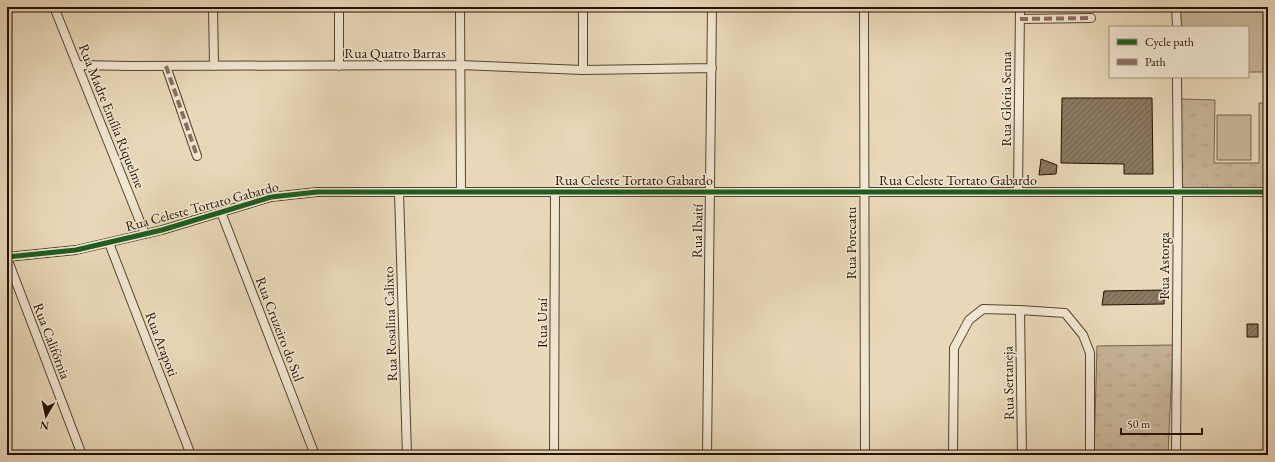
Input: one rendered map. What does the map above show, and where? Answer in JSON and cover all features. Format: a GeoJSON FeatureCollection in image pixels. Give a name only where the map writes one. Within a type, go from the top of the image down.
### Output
{"type":"FeatureCollection","features":[{"type":"Feature","properties":{"kind":"street","name":"Rua Madre Emília Riquelme"},"geometry":{"type":"LineString","coordinates":[[54,7],[145,234]]}},
{"type":"Feature","properties":{"kind":"street"},"geometry":{"type":"LineString","coordinates":[[214,7],[214,66]]}},
{"type":"Feature","properties":{"kind":"street"},"geometry":{"type":"LineString","coordinates":[[339,7],[339,66]]}},
{"type":"Feature","properties":{"kind":"street"},"geometry":{"type":"LineString","coordinates":[[460,7],[461,192]]}},
{"type":"Feature","properties":{"kind":"street"},"geometry":{"type":"LineString","coordinates":[[583,7],[583,70]]}},
{"type":"Feature","properties":{"kind":"street","name":"Rua Ibaití"},"geometry":{"type":"LineString","coordinates":[[707,455],[712,7]]}},
{"type":"Feature","properties":{"kind":"street","name":"Rua Porecatu"},"geometry":{"type":"LineString","coordinates":[[864,7],[865,455]]}},
{"type":"Feature","properties":{"kind":"street","name":"Rua Glória Senna"},"geometry":{"type":"LineString","coordinates":[[1018,192],[1020,7]]}},
{"type":"Feature","properties":{"kind":"street"},"geometry":{"type":"LineString","coordinates":[[1176,7],[1177,26]]}},
{"type":"Feature","properties":{"kind":"street"},"geometry":{"type":"LineString","coordinates":[[1020,20],[1091,18]]}},
{"type":"Feature","properties":{"kind":"street","name":"Rua Quatro Barras"},"geometry":{"type":"LineString","coordinates":[[77,65],[460,65],[583,70],[712,68]]}},
{"type":"Feature","properties":{"kind":"street"},"geometry":{"type":"LineString","coordinates":[[166,66],[197,156]]}},
{"type":"Feature","properties":{"kind":"street","name":"Rua Astorga"},"geometry":{"type":"LineString","coordinates":[[1176,455],[1178,192],[1177,78]]}},
{"type":"Feature","properties":{"kind":"street","name":"Rua Celeste Tortato Gabardo"},"geometry":{"type":"LineString","coordinates":[[7,257],[76,250],[162,230],[270,196],[317,192],[1268,192]]}},
{"type":"Feature","properties":{"kind":"street","name":"Rua Rosalina Calixto"},"geometry":{"type":"LineString","coordinates":[[399,192],[407,455]]}},
{"type":"Feature","properties":{"kind":"street","name":"Rua Uraí"},"geometry":{"type":"LineString","coordinates":[[554,455],[555,192]]}},
{"type":"Feature","properties":{"kind":"street","name":"Rua Cruzeiro do Sul"},"geometry":{"type":"LineString","coordinates":[[221,212],[315,455]]}},
{"type":"Feature","properties":{"kind":"street","name":"Rua Arapoti"},"geometry":{"type":"LineString","coordinates":[[109,243],[191,455]]}},
{"type":"Feature","properties":{"kind":"street","name":"Rua Califórnia"},"geometry":{"type":"LineString","coordinates":[[7,257],[82,455]]}},
{"type":"Feature","properties":{"kind":"street"},"geometry":{"type":"LineString","coordinates":[[953,455],[954,348],[969,320],[983,309],[1065,313],[1083,335],[1090,353],[1090,455]]}},
{"type":"Feature","properties":{"kind":"street","name":"Rua Sertaneja"},"geometry":{"type":"LineString","coordinates":[[1020,310],[1022,455]]}},
{"type":"Feature","properties":{"kind":"green space"},"geometry":{"type":"Polygon","coordinates":[[[1180,7],[1268,7],[1268,72],[1249,72],[1249,26],[1180,26],[1180,7]]]}},
{"type":"Feature","properties":{"kind":"green space"},"geometry":{"type":"Polygon","coordinates":[[[1181,99],[1215,100],[1214,163],[1259,163],[1259,103],[1268,103],[1268,189],[1182,189],[1181,99]]]}},
{"type":"Feature","properties":{"kind":"green space"},"geometry":{"type":"Polygon","coordinates":[[[1217,115],[1251,115],[1251,160],[1217,160],[1217,115]]]}},
{"type":"Feature","properties":{"kind":"green space"},"geometry":{"type":"Polygon","coordinates":[[[1173,345],[1168,455],[1094,455],[1097,346],[1173,345]]]}},
{"type":"Feature","properties":{"kind":"building"},"geometry":{"type":"Polygon","coordinates":[[[1062,98],[1152,98],[1153,174],[1124,174],[1124,164],[1061,163],[1062,98]]]}},
{"type":"Feature","properties":{"kind":"building"},"geometry":{"type":"Polygon","coordinates":[[[1041,159],[1057,165],[1056,174],[1039,175],[1041,159]]]}},
{"type":"Feature","properties":{"kind":"building"},"geometry":{"type":"Polygon","coordinates":[[[1165,290],[1164,304],[1102,305],[1104,291],[1165,290]]]}},
{"type":"Feature","properties":{"kind":"building"},"geometry":{"type":"Polygon","coordinates":[[[1247,324],[1258,324],[1258,337],[1247,337],[1247,324]]]}},
{"type":"Feature","properties":{"kind":"marked path"},"geometry":{"type":"LineString","coordinates":[[1020,19],[1091,18]]}},
{"type":"Feature","properties":{"kind":"marked path"},"geometry":{"type":"LineString","coordinates":[[166,66],[197,156]]}},
{"type":"Feature","properties":{"kind":"cycle path"},"geometry":{"type":"LineString","coordinates":[[7,257],[76,250],[162,230],[271,197],[317,192],[1268,192]]}}]}
